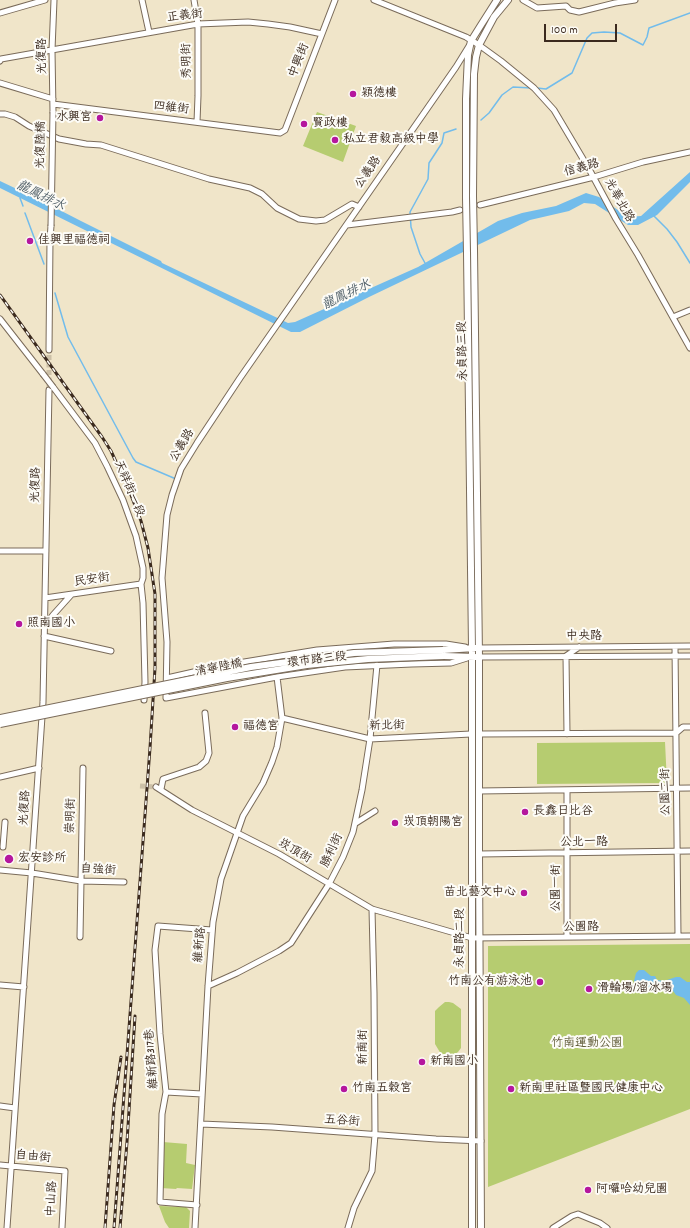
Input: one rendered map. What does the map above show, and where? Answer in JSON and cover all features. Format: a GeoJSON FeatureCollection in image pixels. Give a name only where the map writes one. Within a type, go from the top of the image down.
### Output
{"type":"FeatureCollection","features":[{"type":"Feature","properties":{"kind":"main road","name":"公義路"},"geometry":{"type":"LineString","coordinates":[[472,41],[480,25],[497,0]]}},
{"type":"Feature","properties":{"kind":"main road"},"geometry":{"type":"LineString","coordinates":[[479,45],[494,17],[508,0]]}},
{"type":"Feature","properties":{"kind":"main road","name":"永貞路三段"},"geometry":{"type":"LineString","coordinates":[[472,41],[468,56],[466,85],[466,198],[472,648]]}},
{"type":"Feature","properties":{"kind":"main road","name":"永貞路三段"},"geometry":{"type":"LineString","coordinates":[[479,45],[474,74],[473,196],[479,657]]}},
{"type":"Feature","properties":{"kind":"main road","name":"永貞路二段"},"geometry":{"type":"LineString","coordinates":[[472,648],[472,1228]]}},
{"type":"Feature","properties":{"kind":"main road"},"geometry":{"type":"LineString","coordinates":[[444,653],[479,648]]}},
{"type":"Feature","properties":{"kind":"main road","name":"清寧陸橋"},"geometry":{"type":"LineString","coordinates":[[0,718],[251,667],[354,653],[444,653]]}},
{"type":"Feature","properties":{"kind":"main road"},"geometry":{"type":"LineString","coordinates":[[444,653],[479,657]]}},
{"type":"Feature","properties":{"kind":"main road","name":"清寧陸橋"},"geometry":{"type":"LineString","coordinates":[[0,724],[227,678],[299,666],[444,653]]}},
{"type":"Feature","properties":{"kind":"main road","name":"永貞路二段"},"geometry":{"type":"LineString","coordinates":[[479,657],[481,1228]]}},
{"type":"Feature","properties":{"kind":"main road"},"geometry":{"type":"LineString","coordinates":[[472,821],[479,822]]}},
{"type":"Feature","properties":{"kind":"main road"},"geometry":{"type":"LineString","coordinates":[[472,1195],[481,1195]]}},
{"type":"Feature","properties":{"kind":"street"},"geometry":{"type":"LineString","coordinates":[[0,13],[45,0]]}},
{"type":"Feature","properties":{"kind":"street","name":"光復路"},"geometry":{"type":"LineString","coordinates":[[53,112],[52,50],[54,0]]}},
{"type":"Feature","properties":{"kind":"street"},"geometry":{"type":"LineString","coordinates":[[142,0],[149,32]]}},
{"type":"Feature","properties":{"kind":"street","name":"秀明街"},"geometry":{"type":"LineString","coordinates":[[194,0],[198,24],[198,96],[196,122]]}},
{"type":"Feature","properties":{"kind":"street","name":"中興街"},"geometry":{"type":"LineString","coordinates":[[285,130],[335,0]]}},
{"type":"Feature","properties":{"kind":"street","name":"光華北路"},"geometry":{"type":"LineString","coordinates":[[374,0],[466,37],[479,45],[534,88],[554,110],[594,177],[616,219],[690,348]]}},
{"type":"Feature","properties":{"kind":"street"},"geometry":{"type":"LineString","coordinates":[[523,0],[537,8],[566,6],[570,10],[579,12],[634,0]]}},
{"type":"Feature","properties":{"kind":"street","name":"正義街"},"geometry":{"type":"LineString","coordinates":[[0,61],[1,59],[98,43],[149,32],[198,24],[248,22],[290,27],[322,34]]}},
{"type":"Feature","properties":{"kind":"street","name":"公義路"},"geometry":{"type":"LineString","coordinates":[[167,678],[167,642],[162,586],[162,566],[167,515],[175,484],[179,475],[197,442],[456,67],[472,41]]}},
{"type":"Feature","properties":{"kind":"street","name":"四維街"},"geometry":{"type":"LineString","coordinates":[[0,82],[53,102],[280,133],[285,130]]}},
{"type":"Feature","properties":{"kind":"street","name":"光復陸橋"},"geometry":{"type":"LineString","coordinates":[[49,350],[53,112]]}},
{"type":"Feature","properties":{"kind":"street"},"geometry":{"type":"LineString","coordinates":[[0,114],[15,117],[29,126],[59,139],[101,145],[209,179],[250,188],[262,194],[277,208],[299,219],[316,221],[325,220],[352,204],[359,207]]}},
{"type":"Feature","properties":{"kind":"street","name":"信義路"},"geometry":{"type":"LineString","coordinates":[[480,205],[594,177],[643,162],[690,152]]}},
{"type":"Feature","properties":{"kind":"street"},"geometry":{"type":"LineString","coordinates":[[346,225],[460,210]]}},
{"type":"Feature","properties":{"kind":"street"},"geometry":{"type":"LineString","coordinates":[[673,317],[690,310]]}},
{"type":"Feature","properties":{"kind":"street","name":"天祥街一段"},"geometry":{"type":"LineString","coordinates":[[0,319],[44,374],[51,388],[95,443],[123,500],[136,536],[143,568],[143,578],[141,584],[145,678],[144,700]]}},
{"type":"Feature","properties":{"kind":"street","name":"光復路"},"geometry":{"type":"LineString","coordinates":[[7,1228],[43,702],[51,388]]}},
{"type":"Feature","properties":{"kind":"street"},"geometry":{"type":"LineString","coordinates":[[0,550],[46,551]]}},
{"type":"Feature","properties":{"kind":"street","name":"民安街"},"geometry":{"type":"LineString","coordinates":[[45,598],[141,584]]}},
{"type":"Feature","properties":{"kind":"street"},"geometry":{"type":"LineString","coordinates":[[44,628],[53,615],[72,594]]}},
{"type":"Feature","properties":{"kind":"street"},"geometry":{"type":"LineString","coordinates":[[44,636],[111,651]]}},
{"type":"Feature","properties":{"kind":"street","name":"環市路三段"},"geometry":{"type":"LineString","coordinates":[[472,648],[446,644],[394,644],[317,650],[220,666],[167,678],[166,698],[276,676],[345,667],[451,663],[472,656]]}},
{"type":"Feature","properties":{"kind":"street","name":"中央路"},"geometry":{"type":"LineString","coordinates":[[479,648],[690,646]]}},
{"type":"Feature","properties":{"kind":"street"},"geometry":{"type":"LineString","coordinates":[[566,734],[566,656],[579,647]]}},
{"type":"Feature","properties":{"kind":"street","name":"公園二街"},"geometry":{"type":"LineString","coordinates":[[675,647],[678,936]]}},
{"type":"Feature","properties":{"kind":"street"},"geometry":{"type":"LineString","coordinates":[[296,654],[299,673]]}},
{"type":"Feature","properties":{"kind":"street","name":"中央路"},"geometry":{"type":"LineString","coordinates":[[479,657],[690,656]]}},
{"type":"Feature","properties":{"kind":"street","name":"勝利街"},"geometry":{"type":"LineString","coordinates":[[208,986],[237,973],[291,943],[344,857],[356,823],[370,739],[377,665]]}},
{"type":"Feature","properties":{"kind":"street","name":"維新路"},"geometry":{"type":"LineString","coordinates":[[195,1228],[212,930],[221,879],[243,816],[263,782],[277,747],[282,718],[276,676]]}},
{"type":"Feature","properties":{"kind":"street","name":"崁頂街"},"geometry":{"type":"LineString","coordinates":[[205,713],[208,753],[206,761],[199,767],[163,779],[158,788],[192,810],[279,854],[372,909],[472,938]]}},
{"type":"Feature","properties":{"kind":"street","name":"新北街"},"geometry":{"type":"LineString","coordinates":[[282,718],[370,739],[471,734]]}},
{"type":"Feature","properties":{"kind":"street"},"geometry":{"type":"LineString","coordinates":[[479,734],[676,733],[683,727],[690,727]]}},
{"type":"Feature","properties":{"kind":"street"},"geometry":{"type":"LineString","coordinates":[[0,777],[39,768]]}},
{"type":"Feature","properties":{"kind":"street","name":"崇明街"},"geometry":{"type":"LineString","coordinates":[[80,937],[83,768]]}},
{"type":"Feature","properties":{"kind":"street"},"geometry":{"type":"LineString","coordinates":[[479,791],[690,788]]}},
{"type":"Feature","properties":{"kind":"street","name":"公園一街"},"geometry":{"type":"LineString","coordinates":[[567,790],[568,938]]}},
{"type":"Feature","properties":{"kind":"street"},"geometry":{"type":"LineString","coordinates":[[356,823],[375,811]]}},
{"type":"Feature","properties":{"kind":"street"},"geometry":{"type":"LineString","coordinates":[[3,847],[5,822]]}},
{"type":"Feature","properties":{"kind":"street","name":"公北一路"},"geometry":{"type":"LineString","coordinates":[[479,854],[690,851]]}},
{"type":"Feature","properties":{"kind":"street","name":"自強街"},"geometry":{"type":"LineString","coordinates":[[0,870],[32,873],[81,881],[124,882]]}},
{"type":"Feature","properties":{"kind":"street","name":"新南街"},"geometry":{"type":"LineString","coordinates":[[348,1228],[354,1208],[372,1171],[375,1135],[372,909]]}},
{"type":"Feature","properties":{"kind":"street","name":"維新路317巷"},"geometry":{"type":"LineString","coordinates":[[197,1205],[160,1202],[162,1114],[166,1092],[162,1057],[155,950],[158,926],[212,930]]}},
{"type":"Feature","properties":{"kind":"street","name":"公園路"},"geometry":{"type":"LineString","coordinates":[[472,938],[690,936]]}},
{"type":"Feature","properties":{"kind":"street"},"geometry":{"type":"LineString","coordinates":[[0,985],[24,987]]}},
{"type":"Feature","properties":{"kind":"street"},"geometry":{"type":"LineString","coordinates":[[166,1092],[202,1094]]}},
{"type":"Feature","properties":{"kind":"street"},"geometry":{"type":"LineString","coordinates":[[0,1106],[15,1108]]}},
{"type":"Feature","properties":{"kind":"street","name":"五谷街"},"geometry":{"type":"LineString","coordinates":[[201,1124],[272,1127],[481,1141]]}},
{"type":"Feature","properties":{"kind":"street","name":"自由街"},"geometry":{"type":"LineString","coordinates":[[0,1165],[65,1171]]}},
{"type":"Feature","properties":{"kind":"street","name":"中山路"},"geometry":{"type":"LineString","coordinates":[[62,1228],[65,1171]]}},
{"type":"Feature","properties":{"kind":"street"},"geometry":{"type":"LineString","coordinates":[[552,1228],[578,1214],[608,1228]]}},
{"type":"Feature","properties":{"kind":"green space"},"geometry":{"type":"Polygon","coordinates":[[[317,112],[356,126],[343,162],[303,146],[317,112]]]}},
{"type":"Feature","properties":{"kind":"green space"},"geometry":{"type":"Polygon","coordinates":[[[665,742],[667,783],[537,784],[537,743],[665,742]]]}},
{"type":"Feature","properties":{"kind":"green space","name":"竹南運動公園"},"geometry":{"type":"Polygon","coordinates":[[[690,944],[690,1109],[488,1187],[488,946],[690,944]]]}},
{"type":"Feature","properties":{"kind":"green space"},"geometry":{"type":"Polygon","coordinates":[[[445,1002],[453,1003],[461,1009],[461,1048],[452,1056],[445,1056],[441,1054],[435,1044],[435,1011],[445,1002]]]}},
{"type":"Feature","properties":{"kind":"green space"},"geometry":{"type":"Polygon","coordinates":[[[163,1142],[187,1144],[186,1163],[195,1165],[192,1189],[161,1188],[163,1142]]]}},
{"type":"Feature","properties":{"kind":"green space"},"geometry":{"type":"Polygon","coordinates":[[[159,1206],[186,1207],[190,1211],[189,1228],[169,1228],[159,1206]]]}},
{"type":"Feature","properties":{"kind":"water"},"geometry":{"type":"Polygon","coordinates":[[[690,172],[690,182],[657,215],[638,225],[628,225],[595,204],[584,203],[569,211],[530,220],[369,297],[300,332],[291,332],[0,188],[0,181],[161,261],[162,263],[288,323],[295,322],[418,267],[498,221],[522,213],[556,206],[586,193],[599,197],[628,217],[641,216],[690,172]]]}},
{"type":"Feature","properties":{"kind":"water"},"geometry":{"type":"Polygon","coordinates":[[[639,970],[644,970],[651,976],[655,976],[657,980],[664,981],[680,977],[687,982],[690,982],[690,1005],[684,998],[676,995],[668,984],[656,982],[653,983],[653,988],[644,990],[639,988],[634,981],[636,973],[639,970]]]}},
{"type":"Feature","properties":{"kind":"waterway"},"geometry":{"type":"LineString","coordinates":[[537,88],[546,89],[572,73],[587,38],[592,33],[620,33],[643,45],[649,28],[690,13]]}},
{"type":"Feature","properties":{"kind":"waterway"},"geometry":{"type":"LineString","coordinates":[[481,120],[489,113],[502,95],[513,87],[531,88]]}},
{"type":"Feature","properties":{"kind":"waterway"},"geometry":{"type":"LineString","coordinates":[[425,263],[420,254],[411,227],[410,212],[428,179],[429,163],[442,143],[444,133],[456,129]]}},
{"type":"Feature","properties":{"kind":"waterway","name":"龍鳳排水"},"geometry":{"type":"LineString","coordinates":[[20,198],[23,206]]}},
{"type":"Feature","properties":{"kind":"waterway"},"geometry":{"type":"LineString","coordinates":[[25,213],[44,264]]}},
{"type":"Feature","properties":{"kind":"waterway"},"geometry":{"type":"LineString","coordinates":[[654,216],[677,242],[690,263]]}},
{"type":"Feature","properties":{"kind":"waterway"},"geometry":{"type":"LineString","coordinates":[[55,293],[68,337],[133,458],[136,462],[176,479]]}},
{"type":"Feature","properties":{"kind":"tunnel"},"geometry":{"type":"LineString","coordinates":[[49,350],[49,390]]}},
{"type":"Feature","properties":{"kind":"tunnel"},"geometry":{"type":"LineString","coordinates":[[140,786],[156,787]]}},
{"type":"Feature","properties":{"kind":"railway"},"geometry":{"type":"LineString","coordinates":[[0,295],[111,451],[141,521],[148,548],[155,594],[155,668],[150,748],[114,1228]]}},
{"type":"Feature","properties":{"kind":"railway"},"geometry":{"type":"LineString","coordinates":[[120,1228],[135,1016]]}},
{"type":"Feature","properties":{"kind":"railway"},"geometry":{"type":"LineString","coordinates":[[105,1228],[114,1105],[121,1057]]}},
{"type":"Feature","properties":{"kind":"place","name":"穎德樓"},"geometry":{"type":"Point","coordinates":[353,94]}},
{"type":"Feature","properties":{"kind":"place","name":"水興宮"},"geometry":{"type":"Point","coordinates":[100,118]}},
{"type":"Feature","properties":{"kind":"place","name":"賢政樓"},"geometry":{"type":"Point","coordinates":[304,124]}},
{"type":"Feature","properties":{"kind":"place","name":"私立君毅高級中學"},"geometry":{"type":"Point","coordinates":[335,140]}},
{"type":"Feature","properties":{"kind":"place","name":"佳興里福德祠"},"geometry":{"type":"Point","coordinates":[30,241]}},
{"type":"Feature","properties":{"kind":"place","name":"照南國小"},"geometry":{"type":"Point","coordinates":[19,624]}},
{"type":"Feature","properties":{"kind":"place","name":"福德宮"},"geometry":{"type":"Point","coordinates":[235,727]}},
{"type":"Feature","properties":{"kind":"place","name":"長鑫日比谷"},"geometry":{"type":"Point","coordinates":[525,812]}},
{"type":"Feature","properties":{"kind":"place","name":"崁頂朝陽宮"},"geometry":{"type":"Point","coordinates":[395,823]}},
{"type":"Feature","properties":{"kind":"place","name":"宏安診所"},"geometry":{"type":"Point","coordinates":[9,859]}},
{"type":"Feature","properties":{"kind":"place","name":"苗北藝文中心"},"geometry":{"type":"Point","coordinates":[524,893]}},
{"type":"Feature","properties":{"kind":"place","name":"竹南公有游泳池"},"geometry":{"type":"Point","coordinates":[540,982]}},
{"type":"Feature","properties":{"kind":"place","name":"滑輪場/溜冰場"},"geometry":{"type":"Point","coordinates":[589,989]}},
{"type":"Feature","properties":{"kind":"place","name":"新南國小"},"geometry":{"type":"Point","coordinates":[422,1062]}},
{"type":"Feature","properties":{"kind":"place","name":"竹南五穀宮"},"geometry":{"type":"Point","coordinates":[344,1089]}},
{"type":"Feature","properties":{"kind":"place","name":"新南里社區暨國民健康中心"},"geometry":{"type":"Point","coordinates":[511,1089]}},
{"type":"Feature","properties":{"kind":"place","name":"阿囉哈幼兒園"},"geometry":{"type":"Point","coordinates":[588,1190]}}]}
